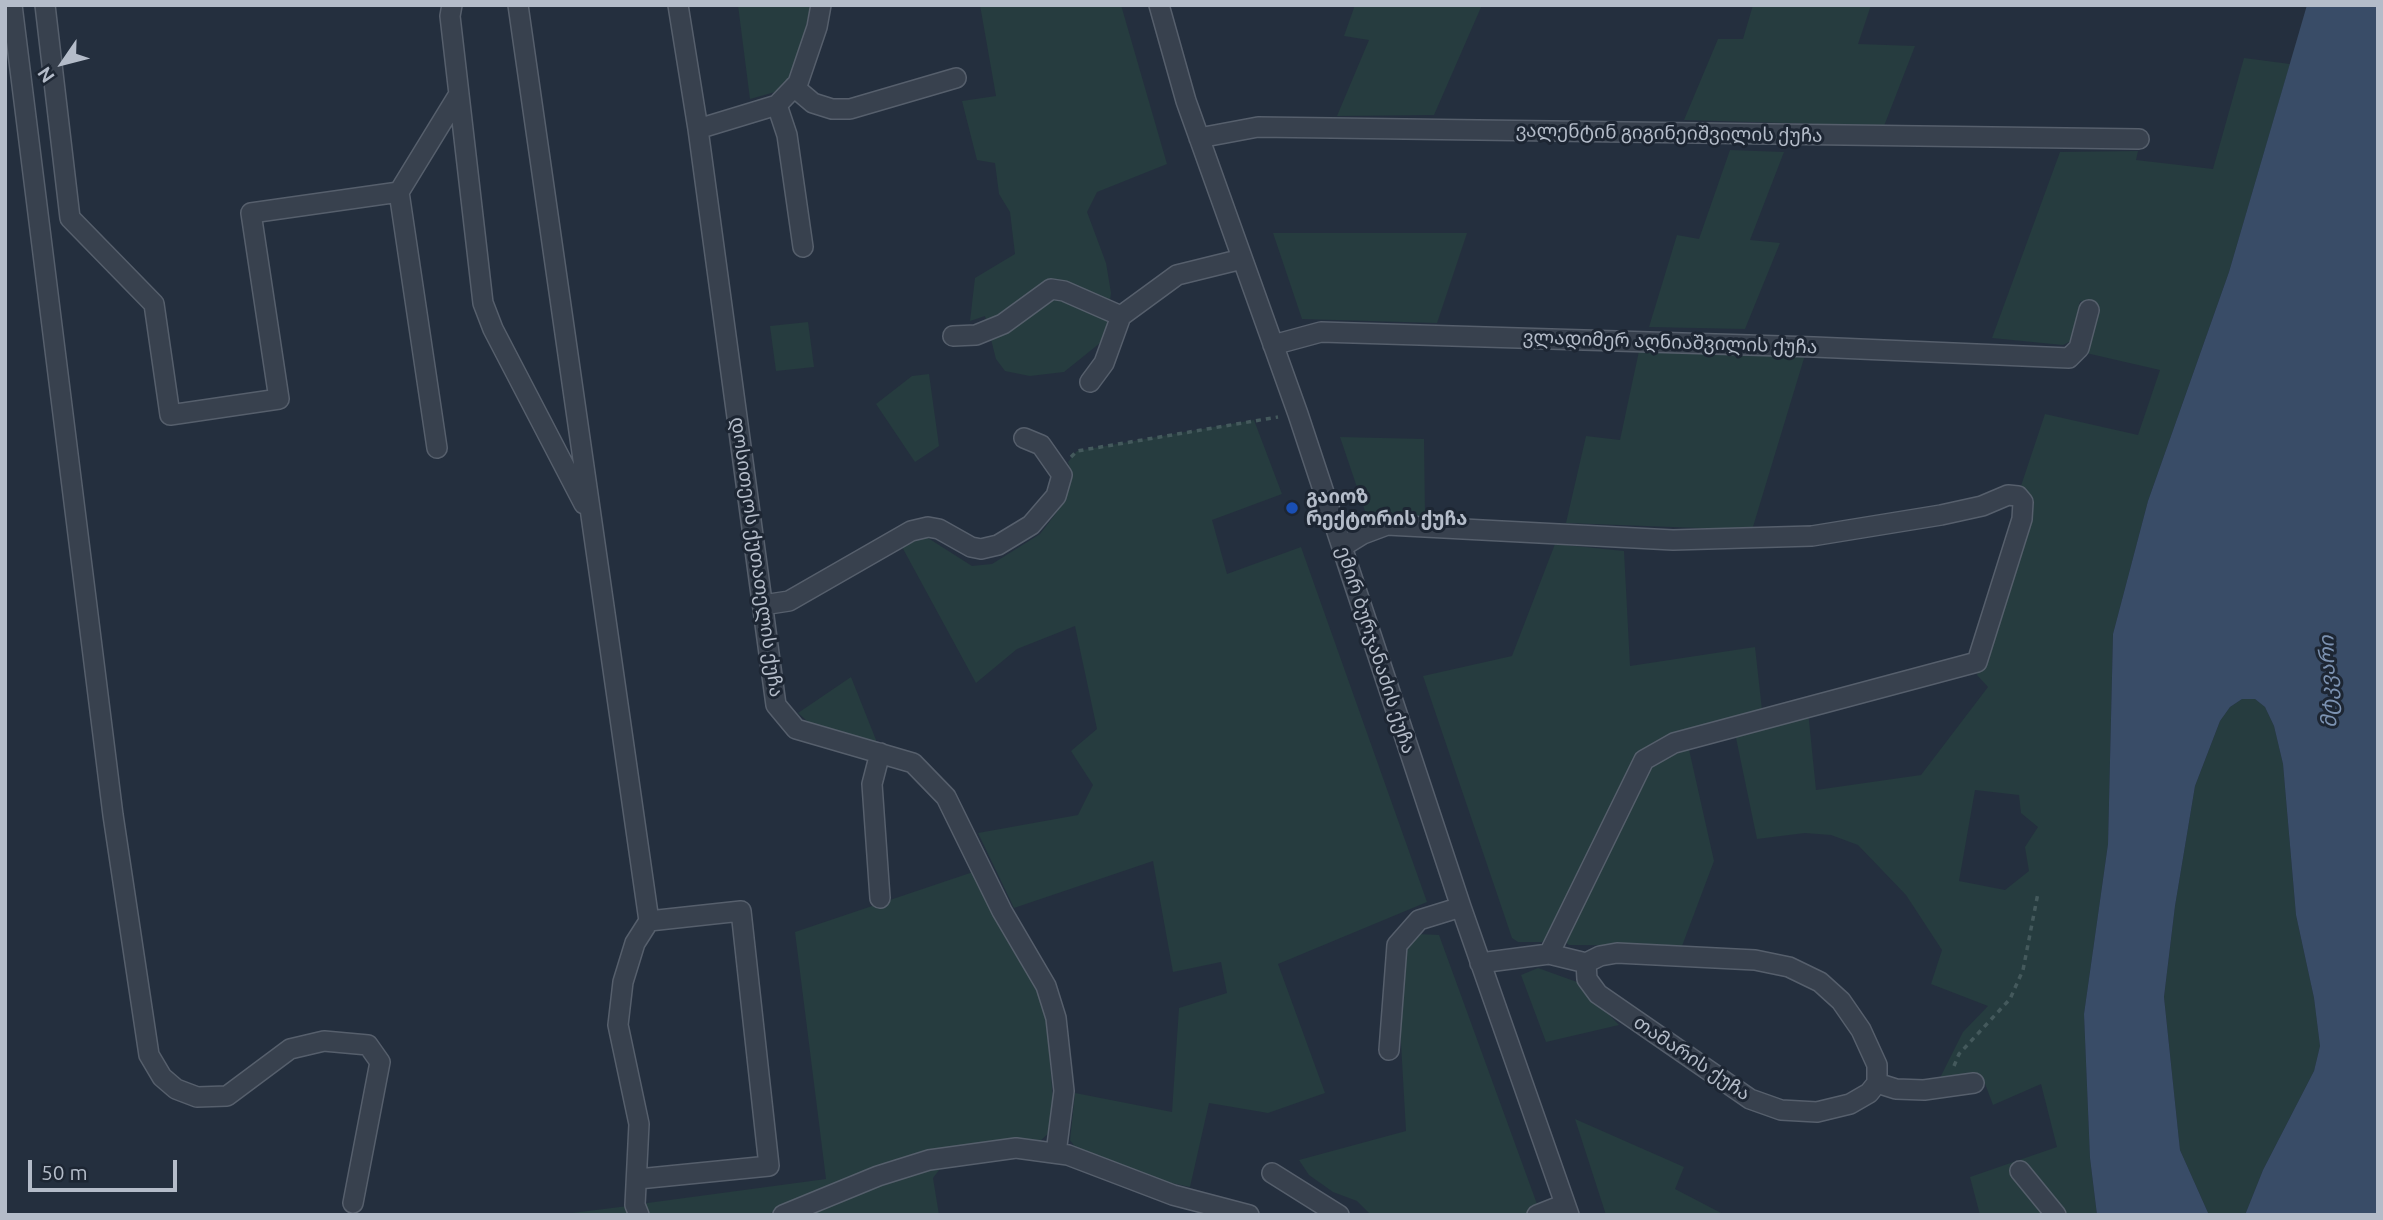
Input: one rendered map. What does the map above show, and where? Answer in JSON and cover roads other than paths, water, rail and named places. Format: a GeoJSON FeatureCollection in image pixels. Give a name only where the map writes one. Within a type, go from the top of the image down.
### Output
{"type":"FeatureCollection","features":[{"type":"Feature","properties":{"kind":"street"},"geometry":{"type":"LineString","coordinates":[[12,5],[113,815],[149,1055],[162,1077],[176,1089],[197,1097],[207,1097],[227,1096],[290,1049],[324,1041],[368,1045],[380,1062],[353,1203]]}},
{"type":"Feature","properties":{"kind":"street"},"geometry":{"type":"LineString","coordinates":[[45,5],[70,218],[154,304],[170,415],[279,399],[251,214],[399,192]]}},
{"type":"Feature","properties":{"kind":"street"},"geometry":{"type":"LineString","coordinates":[[452,5],[459,94],[483,303],[493,329],[591,518]]}},
{"type":"Feature","properties":{"kind":"street"},"geometry":{"type":"LineString","coordinates":[[518,5],[649,921],[635,943],[623,982],[618,1026],[639,1124],[635,1205],[639,1215]]}},
{"type":"Feature","properties":{"kind":"street","name":"დოსითეოს ქუთათელის ქუჩა"},"geometry":{"type":"LineString","coordinates":[[678,5],[698,129],[776,705],[796,729],[913,763],[946,796],[1002,911],[1046,986],[1056,1018],[1064,1091],[1056,1153]]}},
{"type":"Feature","properties":{"kind":"street"},"geometry":{"type":"LineString","coordinates":[[698,129],[777,105],[794,87],[817,27],[821,5]]}},
{"type":"Feature","properties":{"kind":"street","name":"ემირ ბურჯანაძის ქუჩა"},"geometry":{"type":"LineString","coordinates":[[1159,5],[1199,138],[1298,414],[1461,907],[1567,1209]]}},
{"type":"Feature","properties":{"kind":"street"},"geometry":{"type":"LineString","coordinates":[[794,87],[813,103],[832,109],[850,108],[956,78]]}},
{"type":"Feature","properties":{"kind":"street"},"geometry":{"type":"LineString","coordinates":[[437,448],[399,192],[459,94]]}},
{"type":"Feature","properties":{"kind":"street"},"geometry":{"type":"LineString","coordinates":[[777,105],[787,135],[803,247]]}},
{"type":"Feature","properties":{"kind":"street","name":"ვალენტინ გიგინეიშვილის ქუჩა"},"geometry":{"type":"LineString","coordinates":[[1199,138],[1258,127],[2139,139]]}},
{"type":"Feature","properties":{"kind":"street"},"geometry":{"type":"LineString","coordinates":[[1090,382],[1104,363],[1121,316],[1177,275],[1242,259]]}},
{"type":"Feature","properties":{"kind":"street"},"geometry":{"type":"LineString","coordinates":[[953,336],[976,335],[1003,324],[1051,289],[1065,291],[1121,316]]}},
{"type":"Feature","properties":{"kind":"street","name":"ვლადიმერ აღნიაშვილის ქუჩა"},"geometry":{"type":"LineString","coordinates":[[1273,345],[1321,332],[1814,347],[2069,358],[2079,348],[2089,310]]}},
{"type":"Feature","properties":{"kind":"street"},"geometry":{"type":"LineString","coordinates":[[763,606],[789,601],[911,531],[939,529],[971,547],[998,545],[1031,525],[1055,496],[1062,475],[1041,445],[1024,439]]}},
{"type":"Feature","properties":{"kind":"street"},"geometry":{"type":"LineString","coordinates":[[1342,547],[1363,534],[1387,525],[1673,540],[1812,536],[1941,515],[1982,506],[2008,495],[2018,496],[2023,502],[2022,519],[1977,662],[1674,743],[1644,760],[1549,954]]}},
{"type":"Feature","properties":{"kind":"street"},"geometry":{"type":"LineString","coordinates":[[880,753],[872,784],[880,898]]}},
{"type":"Feature","properties":{"kind":"street"},"geometry":{"type":"LineString","coordinates":[[1389,1050],[1397,945],[1419,920],[1461,907]]}},
{"type":"Feature","properties":{"kind":"street"},"geometry":{"type":"LineString","coordinates":[[638,1179],[769,1166],[741,911],[649,921]]}},
{"type":"Feature","properties":{"kind":"street"},"geometry":{"type":"LineString","coordinates":[[1480,963],[1549,954],[1586,963],[1600,956],[1617,953],[1755,960],[1788,967],[1820,982],[1841,1001],[1861,1031],[1877,1065],[1877,1083],[1896,1089],[1974,1083]]}},
{"type":"Feature","properties":{"kind":"street","name":"თამარის ქუჩა"},"geometry":{"type":"LineString","coordinates":[[1586,963],[1587,979],[1598,995],[1750,1099],[1781,1110],[1817,1112],[1850,1104],[1869,1093],[1877,1083]]}},
{"type":"Feature","properties":{"kind":"street"},"geometry":{"type":"LineString","coordinates":[[783,1215],[878,1176],[929,1160],[1016,1148],[1056,1153],[1173,1195],[1249,1215]]}},
{"type":"Feature","properties":{"kind":"street"},"geometry":{"type":"LineString","coordinates":[[2020,1171],[2056,1215]]}},
{"type":"Feature","properties":{"kind":"street"},"geometry":{"type":"LineString","coordinates":[[1272,1173],[1329,1212]]}},
{"type":"Feature","properties":{"kind":"street"},"geometry":{"type":"LineString","coordinates":[[1537,1215],[1567,1209]]}},
{"type":"Feature","properties":{"kind":"water","name":"მტკვარი"},"geometry":{"type":"Polygon","coordinates":[[[2307,5],[2378,5],[2378,1215],[2245,1215],[2263,1170],[2314,1071],[2320,1046],[2314,998],[2296,915],[2283,764],[2274,726],[2265,707],[2255,699],[2242,699],[2230,707],[2220,721],[2195,786],[2175,906],[2164,997],[2180,1150],[2209,1215],[2097,1215],[2090,1158],[2084,1014],[2108,844],[2113,634],[2148,501],[2229,272],[2307,5]]]}},
{"type":"Feature","properties":{"kind":"place","name":"გაიოზ რექტორის ქუჩა"},"geometry":{"type":"Point","coordinates":[1292,508]}}]}
